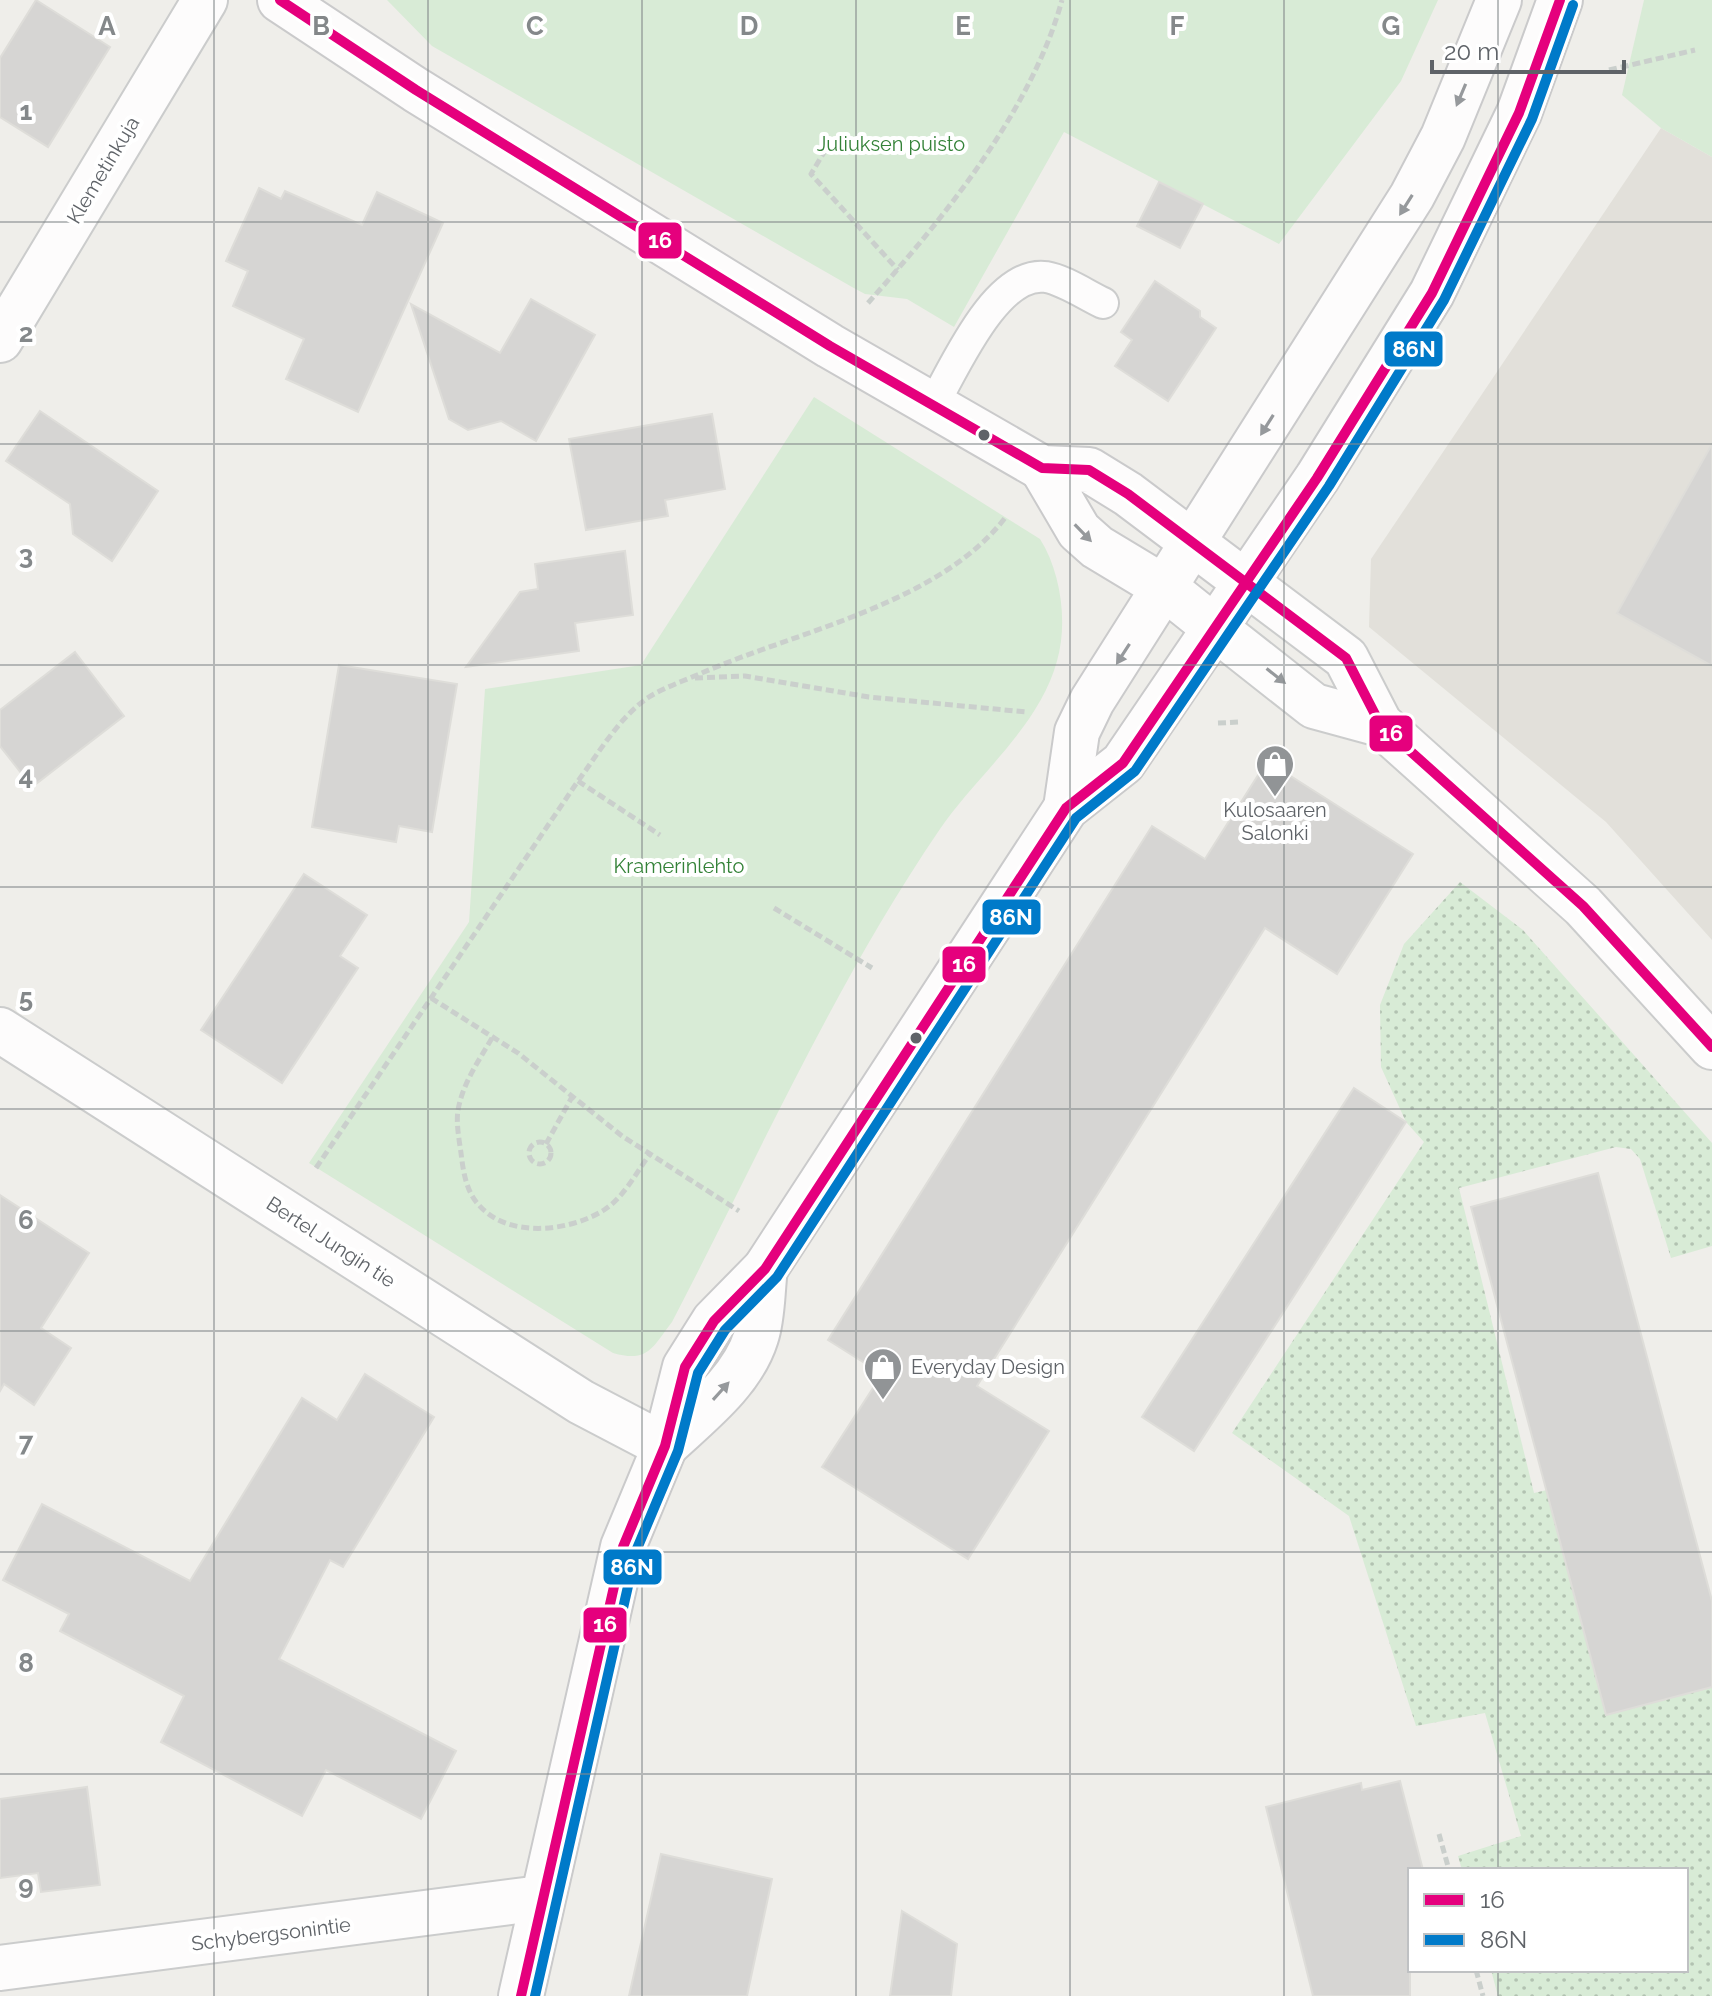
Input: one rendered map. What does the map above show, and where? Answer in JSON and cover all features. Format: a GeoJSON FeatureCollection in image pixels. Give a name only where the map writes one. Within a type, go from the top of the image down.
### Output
{"type":"FeatureCollection","features":[{"type":"Feature","properties":{"kind":"street","name":"Klemetinkuja"},"geometry":{"type":"LineString","coordinates":[[0,340],[205,0]]}},
{"type":"Feature","properties":{"kind":"street"},"geometry":{"type":"LineString","coordinates":[[280,0],[416,90],[830,346],[1042,468],[1089,470],[1193,542],[1346,658],[1380,724],[1583,906],[1712,1047]]}},
{"type":"Feature","properties":{"kind":"street"},"geometry":{"type":"LineString","coordinates":[[1066,808],[1077,732],[1412,196],[1449,122],[1499,0]]}},
{"type":"Feature","properties":{"kind":"street"},"geometry":{"type":"LineString","coordinates":[[521,1996],[623,1547],[665,1446],[685,1367],[714,1321],[765,1269],[1066,808],[1123,763],[1317,478],[1432,293],[1519,113],[1560,0]]}},
{"type":"Feature","properties":{"kind":"street"},"geometry":{"type":"LineString","coordinates":[[1042,468],[1079,531],[1097,547],[1165,588],[1314,706],[1380,724]]}},
{"type":"Feature","properties":{"kind":"street","name":"Bertel Jungin tie"},"geometry":{"type":"LineString","coordinates":[[0,1030],[581,1402],[665,1446]]}},
{"type":"Feature","properties":{"kind":"street","name":"Schybergsonintie"},"geometry":{"type":"LineString","coordinates":[[0,1968],[541,1898]]}},
{"type":"Feature","properties":{"kind":"lane"},"geometry":{"type":"LineString","coordinates":[[933,405],[991,307],[1019,281],[1047,277],[1103,303]]}},
{"type":"Feature","properties":{"kind":"path"},"geometry":{"type":"LineString","coordinates":[[830,346],[898,270],[1014,116],[1062,0]]}},
{"type":"Feature","properties":{"kind":"path"},"geometry":{"type":"LineString","coordinates":[[1609,70],[1695,50]]}},
{"type":"Feature","properties":{"kind":"path"},"geometry":{"type":"LineString","coordinates":[[832,139],[811,174],[898,270]]}},
{"type":"Feature","properties":{"kind":"path"},"geometry":{"type":"LineString","coordinates":[[286,1213],[578,781],[615,732],[647,698],[935,580],[984,545],[1013,508]]}},
{"type":"Feature","properties":{"kind":"path"},"geometry":{"type":"LineString","coordinates":[[690,678],[745,676],[869,697],[1030,712]]}},
{"type":"Feature","properties":{"kind":"path"},"geometry":{"type":"LineString","coordinates":[[578,781],[660,835]]}},
{"type":"Feature","properties":{"kind":"path"},"geometry":{"type":"LineString","coordinates":[[774,908],[872,968]]}},
{"type":"Feature","properties":{"kind":"path"},"geometry":{"type":"LineString","coordinates":[[431,998],[518,1053],[650,1154],[729,1204]]}},
{"type":"Feature","properties":{"kind":"path"},"geometry":{"type":"LineString","coordinates":[[492,1038],[466,1081],[457,1113],[464,1176],[478,1204],[498,1219],[511,1225],[536,1228],[568,1224],[602,1211],[619,1198],[650,1154]]}},
{"type":"Feature","properties":{"kind":"path"},"geometry":{"type":"LineString","coordinates":[[546,1144],[540,1142],[530,1147],[529,1158],[534,1163],[545,1163],[550,1158],[546,1144],[572,1097]]}},
{"type":"Feature","properties":{"kind":"path"},"geometry":{"type":"LineString","coordinates":[[1439,1834],[1448,1868]]}},
{"type":"Feature","properties":{"kind":"path"},"geometry":{"type":"LineString","coordinates":[[1477,1972],[1483,1996]]}},
{"type":"Feature","properties":{"kind":"shaded area"},"geometry":{"type":"Polygon","coordinates":[[[1661,128],[1712,157],[1712,940],[1606,822],[1369,627],[1371,559],[1661,128]]]}},
{"type":"Feature","properties":{"kind":"green space","name":"Juliuksen puisto"},"geometry":{"type":"Polygon","coordinates":[[[387,0],[1438,0],[1401,81],[1279,244],[1064,132],[954,327],[907,299],[865,294],[432,46],[387,0]]]}},
{"type":"Feature","properties":{"kind":"green space"},"geometry":{"type":"Polygon","coordinates":[[[1644,0],[1712,0],[1712,157],[1661,128],[1622,95],[1644,0]]]}},
{"type":"Feature","properties":{"kind":"green space","name":"Kramerinlehto"},"geometry":{"type":"Polygon","coordinates":[[[814,397],[1040,539],[1058,582],[1062,614],[1060,646],[1048,685],[1036,708],[1006,750],[940,829],[866,948],[799,1071],[672,1322],[648,1351],[625,1356],[613,1353],[309,1163],[469,922],[485,689],[641,665],[814,397]]]}},
{"type":"Feature","properties":{"kind":"green space"},"geometry":{"type":"Polygon","coordinates":[[[1460,882],[1523,930],[1712,1143],[1712,1246],[1671,1258],[1640,1159],[1631,1149],[1616,1147],[1459,1188],[1534,1493],[1547,1490],[1606,1715],[1712,1687],[1712,1996],[1498,1996],[1492,1972],[1688,1972],[1688,1868],[1461,1868],[1458,1856],[1521,1836],[1485,1713],[1416,1726],[1349,1516],[1232,1433],[1424,1142],[1406,1122],[1381,1067],[1380,1005],[1404,944],[1460,882]]]}},
{"type":"Feature","properties":{"kind":"building"},"geometry":{"type":"Polygon","coordinates":[[[36,0],[110,47],[48,147],[0,117],[0,58],[36,0]]]}},
{"type":"Feature","properties":{"kind":"building"},"geometry":{"type":"Polygon","coordinates":[[[1159,182],[1203,204],[1180,248],[1137,226],[1159,182]]]}},
{"type":"Feature","properties":{"kind":"building"},"geometry":{"type":"Polygon","coordinates":[[[259,188],[281,199],[285,191],[362,225],[377,192],[443,223],[358,412],[286,379],[304,339],[233,306],[248,271],[226,261],[259,188]]]}},
{"type":"Feature","properties":{"kind":"building"},"geometry":{"type":"Polygon","coordinates":[[[1155,281],[1200,311],[1200,317],[1216,328],[1168,401],[1115,366],[1132,340],[1121,332],[1155,281]]]}},
{"type":"Feature","properties":{"kind":"building"},"geometry":{"type":"Polygon","coordinates":[[[531,299],[595,335],[536,441],[501,421],[468,430],[449,419],[411,304],[500,353],[531,299]]]}},
{"type":"Feature","properties":{"kind":"building"},"geometry":{"type":"Polygon","coordinates":[[[40,411],[158,491],[112,561],[73,534],[70,504],[6,461],[40,411]]]}},
{"type":"Feature","properties":{"kind":"building"},"geometry":{"type":"Polygon","coordinates":[[[712,414],[725,489],[665,500],[668,516],[586,530],[569,439],[712,414]]]}},
{"type":"Feature","properties":{"kind":"building"},"geometry":{"type":"Polygon","coordinates":[[[1712,444],[1712,666],[1617,613],[1712,444]]]}},
{"type":"Feature","properties":{"kind":"building"},"geometry":{"type":"Polygon","coordinates":[[[625,551],[633,615],[575,623],[579,651],[466,667],[520,592],[538,589],[535,564],[625,551]]]}},
{"type":"Feature","properties":{"kind":"building"},"geometry":{"type":"Polygon","coordinates":[[[75,652],[124,716],[32,787],[0,746],[0,710],[75,652]]]}},
{"type":"Feature","properties":{"kind":"building"},"geometry":{"type":"Polygon","coordinates":[[[339,665],[457,684],[432,832],[399,826],[396,842],[312,827],[339,665]]]}},
{"type":"Feature","properties":{"kind":"building"},"geometry":{"type":"Polygon","coordinates":[[[1267,761],[1413,854],[1337,974],[1265,928],[977,1386],[1049,1431],[968,1559],[822,1467],[882,1374],[828,1340],[1152,826],[1205,859],[1267,761]]]}},
{"type":"Feature","properties":{"kind":"building"},"geometry":{"type":"Polygon","coordinates":[[[304,874],[367,915],[340,956],[358,968],[282,1083],[201,1030],[304,874]]]}},
{"type":"Feature","properties":{"kind":"building"},"geometry":{"type":"Polygon","coordinates":[[[1354,1088],[1406,1122],[1194,1451],[1142,1417],[1354,1088]]]}},
{"type":"Feature","properties":{"kind":"building"},"geometry":{"type":"Polygon","coordinates":[[[1598,1173],[1712,1601],[1712,1687],[1606,1715],[1471,1207],[1598,1173]]]}},
{"type":"Feature","properties":{"kind":"building"},"geometry":{"type":"Polygon","coordinates":[[[0,1195],[89,1253],[41,1328],[71,1348],[34,1405],[4,1384],[0,1391],[0,1195]]]}},
{"type":"Feature","properties":{"kind":"building"},"geometry":{"type":"Polygon","coordinates":[[[365,1374],[434,1417],[343,1567],[330,1560],[279,1659],[456,1751],[421,1819],[326,1770],[302,1816],[161,1742],[184,1696],[60,1631],[69,1614],[3,1580],[42,1504],[190,1581],[302,1398],[337,1420],[365,1374]]]}},
{"type":"Feature","properties":{"kind":"building"},"geometry":{"type":"Polygon","coordinates":[[[1400,1781],[1422,1868],[1408,1868],[1410,1996],[1313,1996],[1266,1807],[1361,1783],[1362,1790],[1400,1781]]]}},
{"type":"Feature","properties":{"kind":"building"},"geometry":{"type":"Polygon","coordinates":[[[87,1787],[100,1885],[41,1892],[38,1873],[0,1878],[0,1799],[87,1787]]]}},
{"type":"Feature","properties":{"kind":"building"},"geometry":{"type":"Polygon","coordinates":[[[661,1854],[772,1879],[747,1996],[629,1996],[661,1854]]]}},
{"type":"Feature","properties":{"kind":"building"},"geometry":{"type":"Polygon","coordinates":[[[902,1911],[957,1944],[951,1996],[890,1996],[902,1911]]]}},
{"type":"Feature","properties":{"kind":"transit line","name":"16"},"geometry":{"type":"LineString","coordinates":[[280,0],[416,90],[830,346],[1042,468],[1089,470],[1128,494],[1346,658],[1380,724],[1583,906],[1712,1047]]}},
{"type":"Feature","properties":{"kind":"transit line","name":"16"},"geometry":{"type":"LineString","coordinates":[[521,1996],[623,1547],[665,1446],[685,1367],[714,1321],[765,1269],[1066,808],[1123,763],[1317,478],[1432,293],[1519,113],[1560,0]]}},
{"type":"Feature","properties":{"kind":"transit line","name":"86N"},"geometry":{"type":"LineString","coordinates":[[535,1996],[636,1551],[678,1451],[698,1373],[725,1330],[777,1277],[1076,818],[1135,771],[1329,486],[1444,300],[1532,119],[1573,5]]}},
{"type":"Feature","properties":{"kind":"place","name":"Kulosaaren Salonki"},"geometry":{"type":"Point","coordinates":[1275,798]}},
{"type":"Feature","properties":{"kind":"place","name":"Everyday Design"},"geometry":{"type":"Point","coordinates":[883,1401]}}]}
